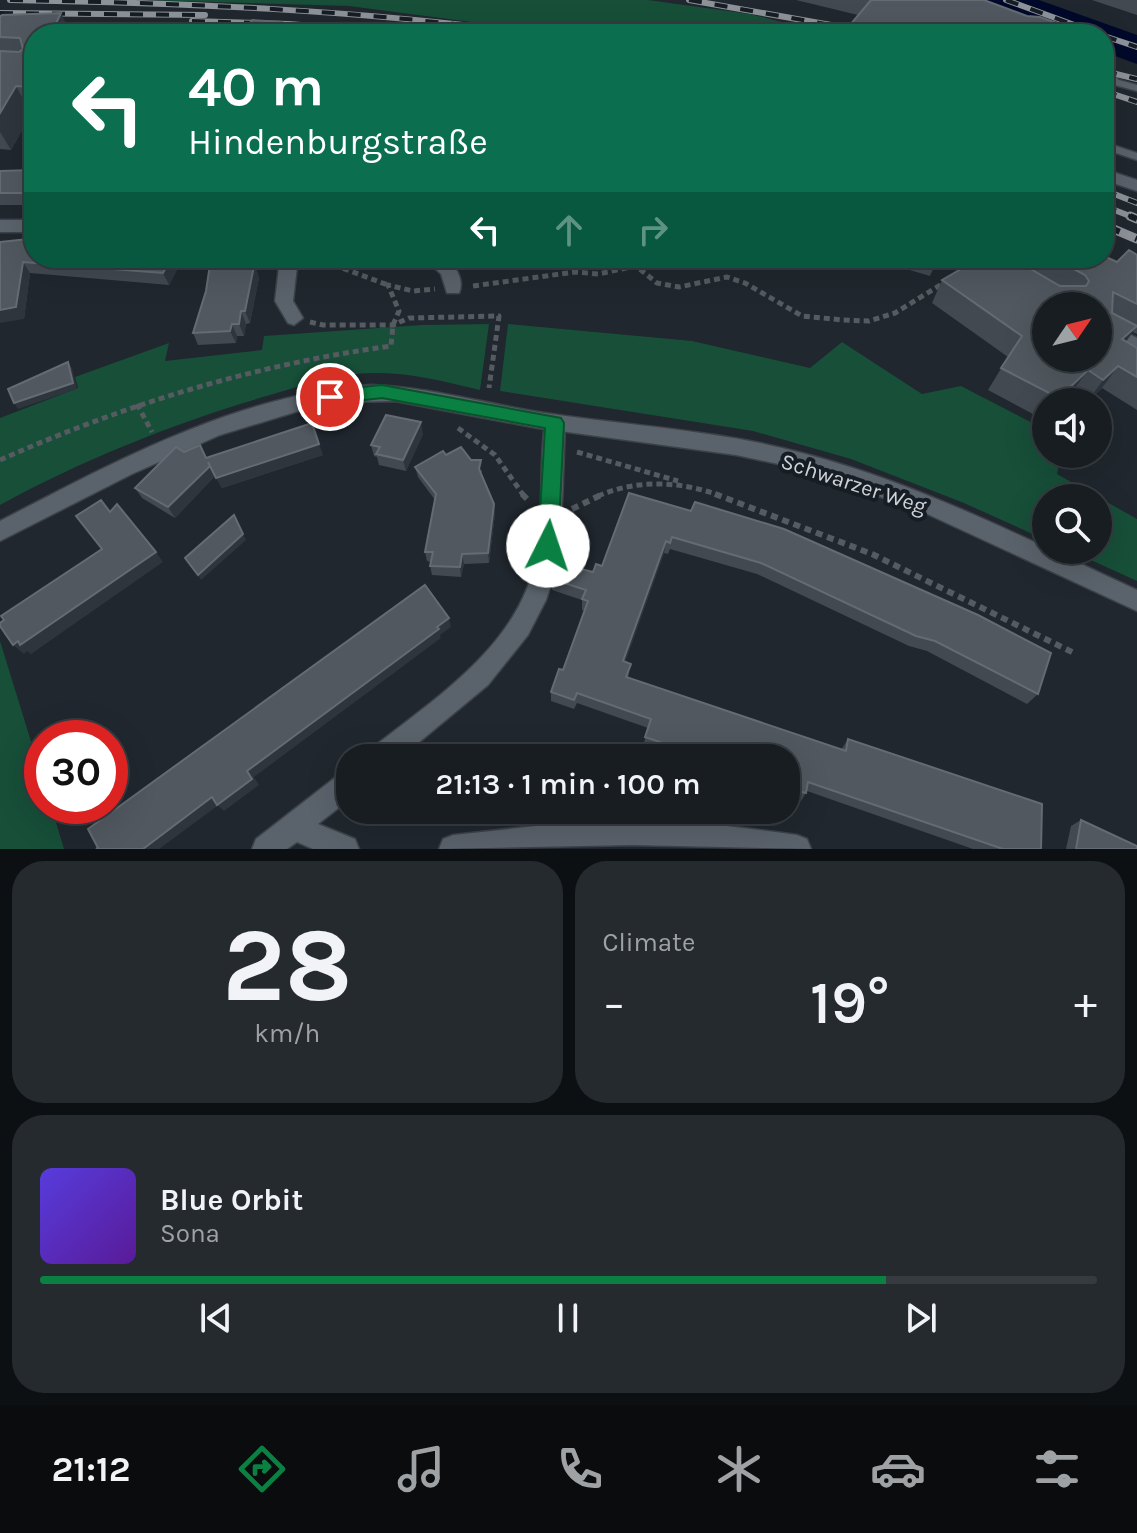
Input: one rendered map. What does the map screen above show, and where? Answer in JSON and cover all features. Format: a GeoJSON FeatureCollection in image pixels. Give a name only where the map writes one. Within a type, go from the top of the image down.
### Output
{"type":"FeatureCollection","features":[{"type":"Feature","properties":{"kind":"street"},"geometry":{"type":"LineString","coordinates":[[1114,178],[1137,186]]}},
{"type":"Feature","properties":{"kind":"street"},"geometry":{"type":"LineString","coordinates":[[0,226],[24,226]]}},
{"type":"Feature","properties":{"kind":"street"},"geometry":{"type":"LineString","coordinates":[[288,268],[284,301],[294,318]]}},
{"type":"Feature","properties":{"kind":"street"},"geometry":{"type":"LineString","coordinates":[[448,268],[453,289]]}},
{"type":"Feature","properties":{"kind":"street"},"geometry":{"type":"LineString","coordinates":[[1112,333],[1137,347]]}},
{"type":"Feature","properties":{"kind":"street","name":"Schwarzer Weg"},"geometry":{"type":"LineString","coordinates":[[0,532],[124,467],[162,451],[281,409],[347,394],[382,391],[421,396],[486,412],[704,441],[802,461],[913,499],[1137,601]]}},
{"type":"Feature","properties":{"kind":"street"},"geometry":{"type":"LineString","coordinates":[[397,744],[465,689],[498,657],[534,605],[545,569],[555,423]]}},
{"type":"Feature","properties":{"kind":"street"},"geometry":{"type":"LineString","coordinates":[[266,849],[336,793]]}},
{"type":"Feature","properties":{"kind":"street"},"geometry":{"type":"LineString","coordinates":[[294,827],[345,849]]}},
{"type":"Feature","properties":{"kind":"street"},"geometry":{"type":"LineString","coordinates":[[453,849],[522,838],[608,832],[693,834],[797,849]]}},
{"type":"Feature","properties":{"kind":"lane"},"geometry":{"type":"LineString","coordinates":[[1114,81],[1137,88]]}},
{"type":"Feature","properties":{"kind":"lane"},"geometry":{"type":"LineString","coordinates":[[1114,149],[1137,157]]}},
{"type":"Feature","properties":{"kind":"path"},"geometry":{"type":"LineString","coordinates":[[342,268],[413,291],[434,290]]}},
{"type":"Feature","properties":{"kind":"path"},"geometry":{"type":"LineString","coordinates":[[453,289],[537,276],[575,272],[598,274],[626,268]]}},
{"type":"Feature","properties":{"kind":"path"},"geometry":{"type":"LineString","coordinates":[[638,268],[657,283],[679,287],[727,277],[745,283],[802,316],[843,320],[869,321],[895,313],[944,283]]}},
{"type":"Feature","properties":{"kind":"path"},"geometry":{"type":"LineString","coordinates":[[0,460],[137,404],[238,374],[391,346],[393,325],[399,311],[388,285]]}},
{"type":"Feature","properties":{"kind":"path"},"geometry":{"type":"LineString","coordinates":[[294,318],[323,325],[393,325],[409,318],[499,316],[489,388]]}},
{"type":"Feature","properties":{"kind":"path"},"geometry":{"type":"LineString","coordinates":[[137,404],[162,451]]}},
{"type":"Feature","properties":{"kind":"path"},"geometry":{"type":"LineString","coordinates":[[453,425],[475,437],[499,461],[513,486],[550,522],[594,496],[637,482],[679,484],[706,490]]}},
{"type":"Feature","properties":{"kind":"path"},"geometry":{"type":"LineString","coordinates":[[552,447],[613,460],[706,490],[872,554],[1074,653]]}},
{"type":"Feature","properties":{"kind":"green space"},"geometry":{"type":"Polygon","coordinates":[[[144,0],[648,0],[750,14],[789,24],[487,24],[349,6],[144,0]]]}},
{"type":"Feature","properties":{"kind":"green space"},"geometry":{"type":"Polygon","coordinates":[[[489,324],[480,390],[391,373],[365,373],[324,380],[166,429],[65,472],[0,505],[0,418],[78,388],[75,377],[169,343],[165,361],[262,350],[264,336],[422,325],[489,324]]]}},
{"type":"Feature","properties":{"kind":"green space"},"geometry":{"type":"Polygon","coordinates":[[[508,324],[692,341],[810,368],[842,342],[922,394],[961,386],[1032,423],[1032,468],[1058,468],[1057,474],[1075,484],[1032,484],[1032,534],[964,503],[851,459],[753,431],[500,391],[508,324]]]}},
{"type":"Feature","properties":{"kind":"green space"},"geometry":{"type":"Polygon","coordinates":[[[1112,505],[1137,519],[1137,581],[1100,564],[1112,564],[1112,505]]]}},
{"type":"Feature","properties":{"kind":"green space"},"geometry":{"type":"Polygon","coordinates":[[[0,641],[24,720],[24,824],[56,824],[64,849],[0,849],[0,641]]]}},
{"type":"Feature","properties":{"kind":"water"},"geometry":{"type":"Polygon","coordinates":[[[962,0],[1039,0],[1106,24],[1027,24],[962,0]]]}},
{"type":"Feature","properties":{"kind":"water"},"geometry":{"type":"Polygon","coordinates":[[[1114,27],[1137,35],[1137,64],[1114,56],[1114,27]]]}},
{"type":"Feature","properties":{"kind":"building"},"geometry":{"type":"Polygon","coordinates":[[[871,0],[984,0],[1059,24],[851,24],[871,0]]]}},
{"type":"Feature","properties":{"kind":"building"},"geometry":{"type":"Polygon","coordinates":[[[61,13],[56,24],[24,24],[24,86],[16,86],[0,113],[0,51],[19,52],[23,49],[20,38],[0,37],[2,15],[61,13]]]}},
{"type":"Feature","properties":{"kind":"building"},"geometry":{"type":"Polygon","coordinates":[[[252,20],[282,22],[281,24],[249,24],[252,20]]]}},
{"type":"Feature","properties":{"kind":"building"},"geometry":{"type":"Polygon","coordinates":[[[24,170],[24,193],[0,193],[0,171],[24,170]]]}},
{"type":"Feature","properties":{"kind":"building"},"geometry":{"type":"Polygon","coordinates":[[[24,239],[24,262],[16,307],[0,310],[0,242],[24,239]]]}},
{"type":"Feature","properties":{"kind":"building"},"geometry":{"type":"Polygon","coordinates":[[[1129,250],[1137,255],[1137,304],[1113,292],[1112,313],[1112,292],[1032,292],[1032,372],[1086,372],[1069,388],[1040,388],[1001,368],[1022,336],[942,280],[963,268],[1029,268],[1060,286],[1086,286],[1089,281],[1085,275],[1072,268],[1114,268],[1114,261],[1117,262],[1129,250]]]}},
{"type":"Feature","properties":{"kind":"building"},"geometry":{"type":"Polygon","coordinates":[[[99,268],[166,268],[163,273],[99,268]]]}},
{"type":"Feature","properties":{"kind":"building"},"geometry":{"type":"Polygon","coordinates":[[[209,268],[254,268],[245,311],[241,311],[239,324],[232,324],[230,331],[193,333],[209,268]]]}},
{"type":"Feature","properties":{"kind":"building"},"geometry":{"type":"Polygon","coordinates":[[[1112,313],[1137,326],[1122,339],[1137,348],[1137,377],[1118,366],[1112,372],[1112,313]]]}},
{"type":"Feature","properties":{"kind":"building"},"geometry":{"type":"Polygon","coordinates":[[[68,362],[73,383],[14,403],[8,389],[68,362]]]}},
{"type":"Feature","properties":{"kind":"building"},"geometry":{"type":"Polygon","coordinates":[[[1091,372],[1112,372],[1103,380],[1091,372]]]}},
{"type":"Feature","properties":{"kind":"building"},"geometry":{"type":"Polygon","coordinates":[[[386,415],[421,422],[403,460],[376,454],[380,447],[371,445],[386,415]]]}},
{"type":"Feature","properties":{"kind":"building"},"geometry":{"type":"Polygon","coordinates":[[[312,423],[319,444],[216,478],[210,466],[168,507],[135,488],[176,447],[184,452],[200,445],[206,458],[312,423]]]}},
{"type":"Feature","properties":{"kind":"building"},"geometry":{"type":"Polygon","coordinates":[[[461,447],[471,460],[481,460],[479,469],[494,504],[488,553],[462,554],[460,567],[430,566],[433,552],[425,552],[436,494],[415,467],[443,451],[446,455],[461,447]]]}},
{"type":"Feature","properties":{"kind":"building"},"geometry":{"type":"Polygon","coordinates":[[[629,493],[691,511],[695,502],[784,529],[978,615],[1051,653],[1038,694],[935,641],[916,636],[761,563],[672,537],[670,543],[666,541],[623,661],[631,664],[626,677],[846,751],[848,739],[1042,804],[1041,849],[1003,849],[808,782],[806,793],[800,792],[800,744],[666,744],[645,737],[651,719],[577,693],[574,700],[551,692],[559,669],[563,670],[588,601],[582,599],[586,590],[552,579],[557,563],[593,572],[596,564],[602,566],[629,493]]]}},
{"type":"Feature","properties":{"kind":"building"},"geometry":{"type":"Polygon","coordinates":[[[101,500],[110,512],[117,504],[156,552],[20,645],[18,641],[13,645],[0,626],[4,620],[1,616],[102,549],[76,516],[101,500]]]}},
{"type":"Feature","properties":{"kind":"building"},"geometry":{"type":"Polygon","coordinates":[[[234,515],[243,534],[198,575],[185,558],[234,515]]]}},
{"type":"Feature","properties":{"kind":"building"},"geometry":{"type":"Polygon","coordinates":[[[425,585],[449,618],[437,627],[439,629],[247,771],[252,779],[217,805],[212,797],[143,849],[96,849],[88,829],[95,824],[128,824],[128,800],[425,585]]]}},
{"type":"Feature","properties":{"kind":"building"},"geometry":{"type":"Polygon","coordinates":[[[1081,820],[1137,846],[1137,849],[1076,849],[1081,820]]]}},
{"type":"Feature","properties":{"kind":"railway"},"geometry":{"type":"LineString","coordinates":[[10,0],[274,9],[452,24]]}},
{"type":"Feature","properties":{"kind":"railway"},"geometry":{"type":"LineString","coordinates":[[689,0],[825,24]]}},
{"type":"Feature","properties":{"kind":"railway"},"geometry":{"type":"LineString","coordinates":[[1006,0],[1072,24]]}},
{"type":"Feature","properties":{"kind":"railway"},"geometry":{"type":"LineString","coordinates":[[0,13],[205,15]]}},
{"type":"Feature","properties":{"kind":"railway"},"geometry":{"type":"LineString","coordinates":[[192,21],[289,24]]}},
{"type":"Feature","properties":{"kind":"railway"},"geometry":{"type":"LineString","coordinates":[[1114,39],[1137,47]]}},
{"type":"Feature","properties":{"kind":"railway"},"geometry":{"type":"LineString","coordinates":[[1114,73],[1137,79]]}},
{"type":"Feature","properties":{"kind":"railway"},"geometry":{"type":"LineString","coordinates":[[1114,94],[1137,102]]}},
{"type":"Feature","properties":{"kind":"railway"},"geometry":{"type":"LineString","coordinates":[[1114,194],[1137,203]]}},
{"type":"Feature","properties":{"kind":"railway"},"geometry":{"type":"LineString","coordinates":[[1114,210],[1132,217]]}},
{"type":"Feature","properties":{"kind":"railway"},"geometry":{"type":"LineString","coordinates":[[1132,217],[1137,219]]}},
{"type":"Feature","properties":{"kind":"railway"},"geometry":{"type":"LineString","coordinates":[[1114,229],[1137,239]]}},
{"type":"Feature","properties":{"kind":"route"},"geometry":{"type":"LineString","coordinates":[[330,397],[382,391],[555,423],[548,546]]}}]}
